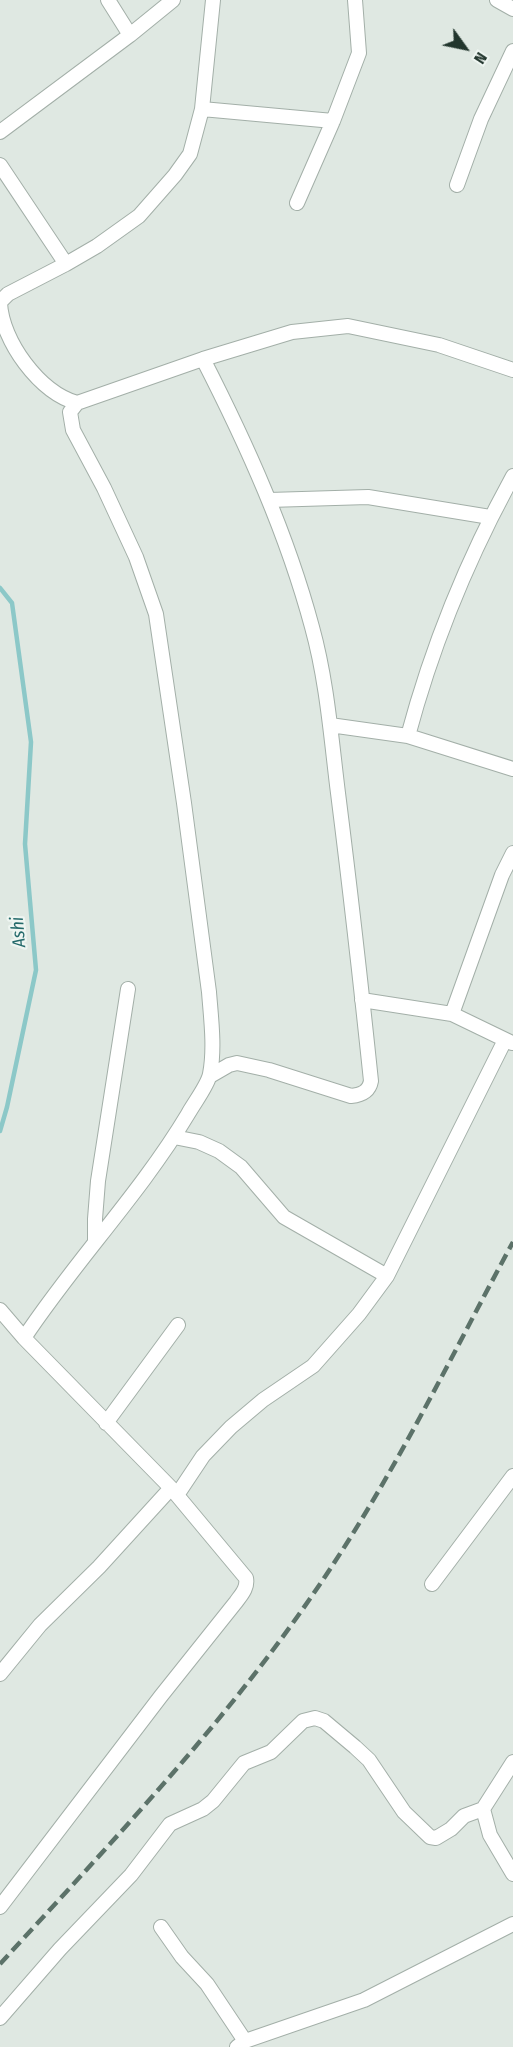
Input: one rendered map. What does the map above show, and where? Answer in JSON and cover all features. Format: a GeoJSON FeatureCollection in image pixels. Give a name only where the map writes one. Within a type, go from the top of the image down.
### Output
{"type":"FeatureCollection","features":[{"type":"Feature","properties":{"kind":"street"},"geometry":{"type":"LineString","coordinates":[[108,0],[130,36]]}},
{"type":"Feature","properties":{"kind":"street"},"geometry":{"type":"LineString","coordinates":[[0,132],[130,36],[173,0]]}},
{"type":"Feature","properties":{"kind":"street"},"geometry":{"type":"LineString","coordinates":[[77,403],[60,397],[25,362],[3,323],[0,302],[8,294],[97,246],[139,216],[190,154],[202,109],[213,0]]}},
{"type":"Feature","properties":{"kind":"street"},"geometry":{"type":"LineString","coordinates":[[297,203],[333,121],[359,53],[355,0]]}},
{"type":"Feature","properties":{"kind":"street"},"geometry":{"type":"LineString","coordinates":[[497,0],[513,9]]}},
{"type":"Feature","properties":{"kind":"street"},"geometry":{"type":"LineString","coordinates":[[457,185],[481,118],[513,51]]}},
{"type":"Feature","properties":{"kind":"street"},"geometry":{"type":"LineString","coordinates":[[202,109],[333,121]]}},
{"type":"Feature","properties":{"kind":"street"},"geometry":{"type":"LineString","coordinates":[[0,165],[66,264]]}},
{"type":"Feature","properties":{"kind":"street"},"geometry":{"type":"LineString","coordinates":[[24,1338],[41,1311],[124,1207],[174,1137],[210,1076],[209,992],[158,621],[136,557],[73,430],[69,415],[77,403],[203,359],[292,332],[348,326],[439,345],[513,370]]}},
{"type":"Feature","properties":{"kind":"street"},"geometry":{"type":"LineString","coordinates":[[203,359],[237,427],[269,500],[312,626],[321,664],[371,1081],[370,1087],[359,1095],[351,1096],[269,1070],[237,1063],[210,1076]]}},
{"type":"Feature","properties":{"kind":"street"},"geometry":{"type":"LineString","coordinates":[[408,736],[438,639],[490,518],[512,482]]}},
{"type":"Feature","properties":{"kind":"street"},"geometry":{"type":"LineString","coordinates":[[269,500],[368,497],[490,518]]}},
{"type":"Feature","properties":{"kind":"street"},"geometry":{"type":"LineString","coordinates":[[330,725],[408,736],[513,769]]}},
{"type":"Feature","properties":{"kind":"street"},"geometry":{"type":"LineString","coordinates":[[452,1014],[502,875],[513,853]]}},
{"type":"Feature","properties":{"kind":"street"},"geometry":{"type":"LineString","coordinates":[[95,1241],[98,1181],[128,989]]}},
{"type":"Feature","properties":{"kind":"street"},"geometry":{"type":"LineString","coordinates":[[0,1674],[40,1625],[174,1492],[203,1456],[231,1427],[263,1400],[313,1366],[360,1314],[387,1275],[509,1042],[452,1014],[362,1000]]}},
{"type":"Feature","properties":{"kind":"street"},"geometry":{"type":"LineString","coordinates":[[174,1137],[199,1142],[219,1151],[241,1167],[284,1216],[387,1275]]}},
{"type":"Feature","properties":{"kind":"street"},"geometry":{"type":"LineString","coordinates":[[0,1310],[24,1338],[174,1492],[246,1578],[247,1583],[245,1590],[0,1906]]}},
{"type":"Feature","properties":{"kind":"street"},"geometry":{"type":"LineString","coordinates":[[106,1423],[178,1325]]}},
{"type":"Feature","properties":{"kind":"street"},"geometry":{"type":"LineString","coordinates":[[432,1584],[513,1476]]}},
{"type":"Feature","properties":{"kind":"street"},"geometry":{"type":"LineString","coordinates":[[0,2018],[60,1949],[131,1875],[170,1824],[203,1809],[213,1801],[244,1763],[277,1748],[303,1721],[315,1718],[324,1721],[355,1747],[369,1760],[414,1824],[430,1837],[436,1838],[451,1829],[464,1816],[483,1809],[513,1762]]}},
{"type":"Feature","properties":{"kind":"street"},"geometry":{"type":"LineString","coordinates":[[483,1809],[490,1835],[513,1874]]}},
{"type":"Feature","properties":{"kind":"street"},"geometry":{"type":"LineString","coordinates":[[161,1927],[182,1957],[207,1984],[241,2044],[364,2000],[513,1924]]}},
{"type":"Feature","properties":{"kind":"waterway","name":"Ashi"},"geometry":{"type":"LineString","coordinates":[[0,588],[12,603],[31,742],[25,844],[36,970],[0,1131]]}},
{"type":"Feature","properties":{"kind":"railway"},"geometry":{"type":"LineString","coordinates":[[0,1964],[175,1770],[258,1669],[297,1617],[334,1563],[382,1485],[513,1242]]}}]}
